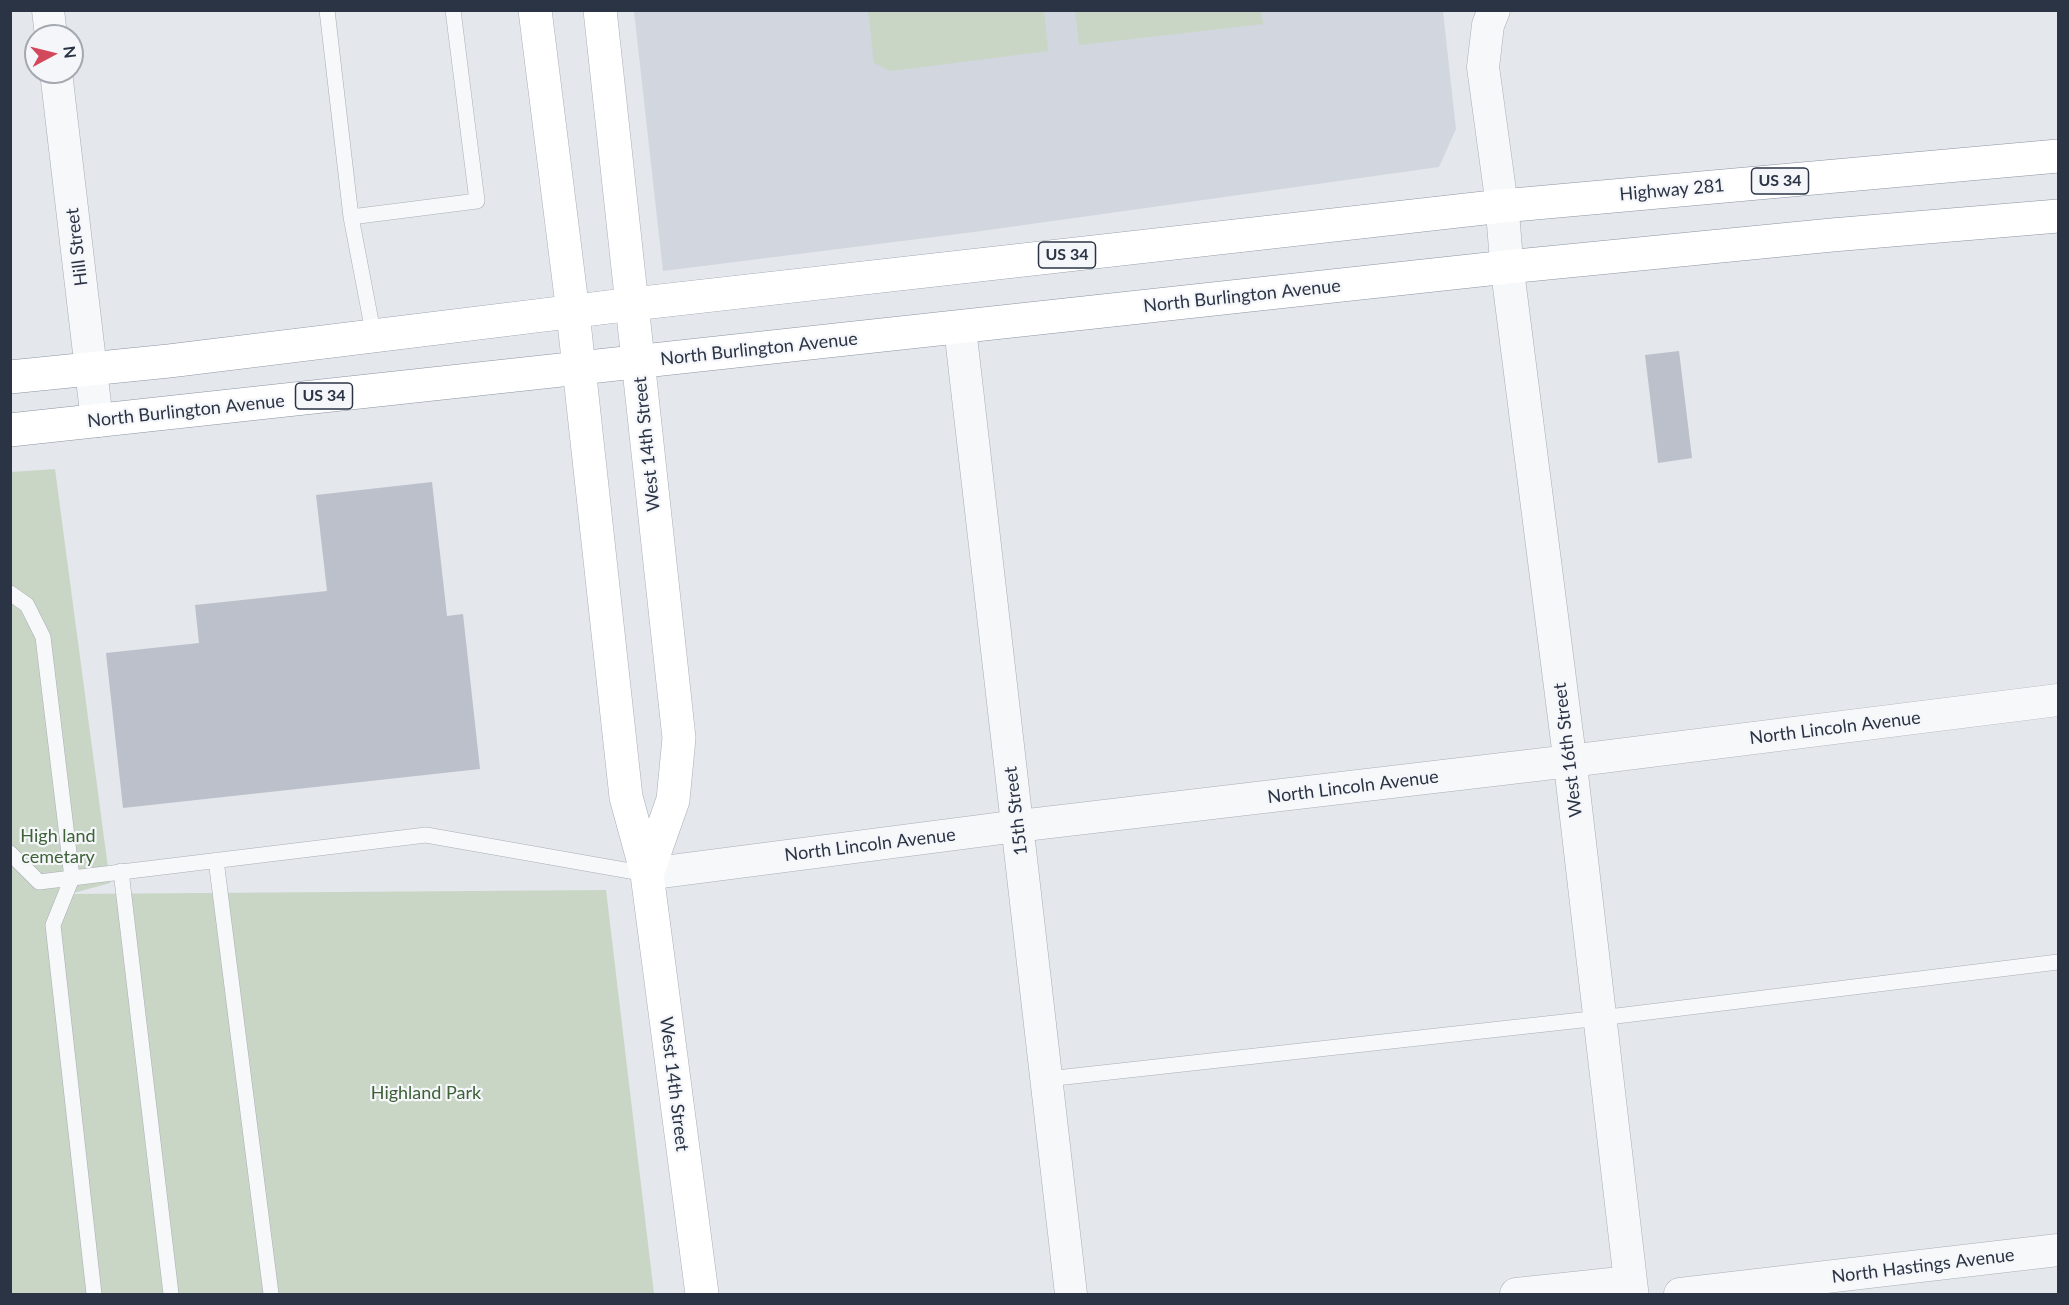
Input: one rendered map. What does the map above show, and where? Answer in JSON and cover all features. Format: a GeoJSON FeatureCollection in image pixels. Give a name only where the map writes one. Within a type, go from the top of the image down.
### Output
{"type":"FeatureCollection","features":[{"type":"Feature","properties":{"kind":"main road","name":"West 14th Street"},"geometry":{"type":"LineString","coordinates":[[535,10],[573,313],[626,797],[647,874],[702,1294]]}},
{"type":"Feature","properties":{"kind":"main road","name":"West 14th Street"},"geometry":{"type":"LineString","coordinates":[[600,10],[679,738],[673,800],[647,874]]}},
{"type":"Feature","properties":{"kind":"main road","name":"Highway 281"},"geometry":{"type":"LineString","coordinates":[[1502,206],[2058,156]]}},
{"type":"Feature","properties":{"kind":"main road","name":"US 34"},"geometry":{"type":"LineString","coordinates":[[10,377],[1502,206]]}},
{"type":"Feature","properties":{"kind":"main road","name":"US 34"},"geometry":{"type":"LineString","coordinates":[[1507,267],[1832,235],[2058,216]]}},
{"type":"Feature","properties":{"kind":"main road","name":"North Burlington Avenue"},"geometry":{"type":"LineString","coordinates":[[10,430],[1507,267]]}},
{"type":"Feature","properties":{"kind":"street"},"geometry":{"type":"LineString","coordinates":[[1494,10],[1488,25],[1483,67],[1502,206]]}},
{"type":"Feature","properties":{"kind":"street","name":"Hill Street"},"geometry":{"type":"LineString","coordinates":[[57,84],[97,421]]}},
{"type":"Feature","properties":{"kind":"street","name":"West 16th Street"},"geometry":{"type":"LineString","coordinates":[[1502,206],[1507,267],[1570,761],[1631,1288]]}},
{"type":"Feature","properties":{"kind":"street","name":"15th Street"},"geometry":{"type":"LineString","coordinates":[[960,328],[1071,1294]]}},
{"type":"Feature","properties":{"kind":"street","name":"North Lincoln Avenue"},"geometry":{"type":"LineString","coordinates":[[647,874],[1018,826],[1570,761],[2058,700]]}},
{"type":"Feature","properties":{"kind":"street","name":"North Hastings Avenue"},"geometry":{"type":"LineString","coordinates":[[1680,1294],[2058,1250]]}},
{"type":"Feature","properties":{"kind":"street"},"geometry":{"type":"LineString","coordinates":[[1516,1294],[1631,1288]]}},
{"type":"Feature","properties":{"kind":"lane"},"geometry":{"type":"LineString","coordinates":[[327,10],[351,217],[374,337]]}},
{"type":"Feature","properties":{"kind":"lane"},"geometry":{"type":"LineString","coordinates":[[351,217],[477,201],[453,10]]}},
{"type":"Feature","properties":{"kind":"lane"},"geometry":{"type":"LineString","coordinates":[[10,593],[27,605],[43,637],[72,878],[53,926],[94,1294]]}},
{"type":"Feature","properties":{"kind":"lane"},"geometry":{"type":"LineString","coordinates":[[10,853],[39,882],[426,835],[647,874]]}},
{"type":"Feature","properties":{"kind":"lane"},"geometry":{"type":"LineString","coordinates":[[216,860],[271,1294]]}},
{"type":"Feature","properties":{"kind":"lane"},"geometry":{"type":"LineString","coordinates":[[121,871],[171,1294]]}},
{"type":"Feature","properties":{"kind":"lane"},"geometry":{"type":"LineString","coordinates":[[1047,1079],[1600,1018],[2058,962]]}},
{"type":"Feature","properties":{"kind":"shaded area"},"geometry":{"type":"Polygon","coordinates":[[[634,11],[1443,11],[1456,129],[1439,167],[974,232],[663,271],[634,11]]]}},
{"type":"Feature","properties":{"kind":"green space"},"geometry":{"type":"Polygon","coordinates":[[[868,11],[1044,11],[1048,51],[891,71],[874,63],[868,11]]]}},
{"type":"Feature","properties":{"kind":"green space"},"geometry":{"type":"Polygon","coordinates":[[[1075,11],[1261,11],[1263,24],[1079,45],[1075,11]]]}},
{"type":"Feature","properties":{"kind":"green space","name":"Highland Park"},"geometry":{"type":"Polygon","coordinates":[[[55,469],[110,883],[70,894],[606,890],[654,1294],[11,1294],[11,472],[55,469]]]}},
{"type":"Feature","properties":{"kind":"building"},"geometry":{"type":"Polygon","coordinates":[[[1679,351],[1692,458],[1658,463],[1645,355],[1679,351]]]}},
{"type":"Feature","properties":{"kind":"building"},"geometry":{"type":"Polygon","coordinates":[[[432,482],[447,616],[463,614],[480,769],[123,808],[106,653],[199,643],[195,605],[327,591],[316,495],[432,482]]]}},
{"type":"Feature","properties":{"kind":"park label","name":"High land cemetary"},"geometry":{"type":"Point","coordinates":[58,846]}}]}
